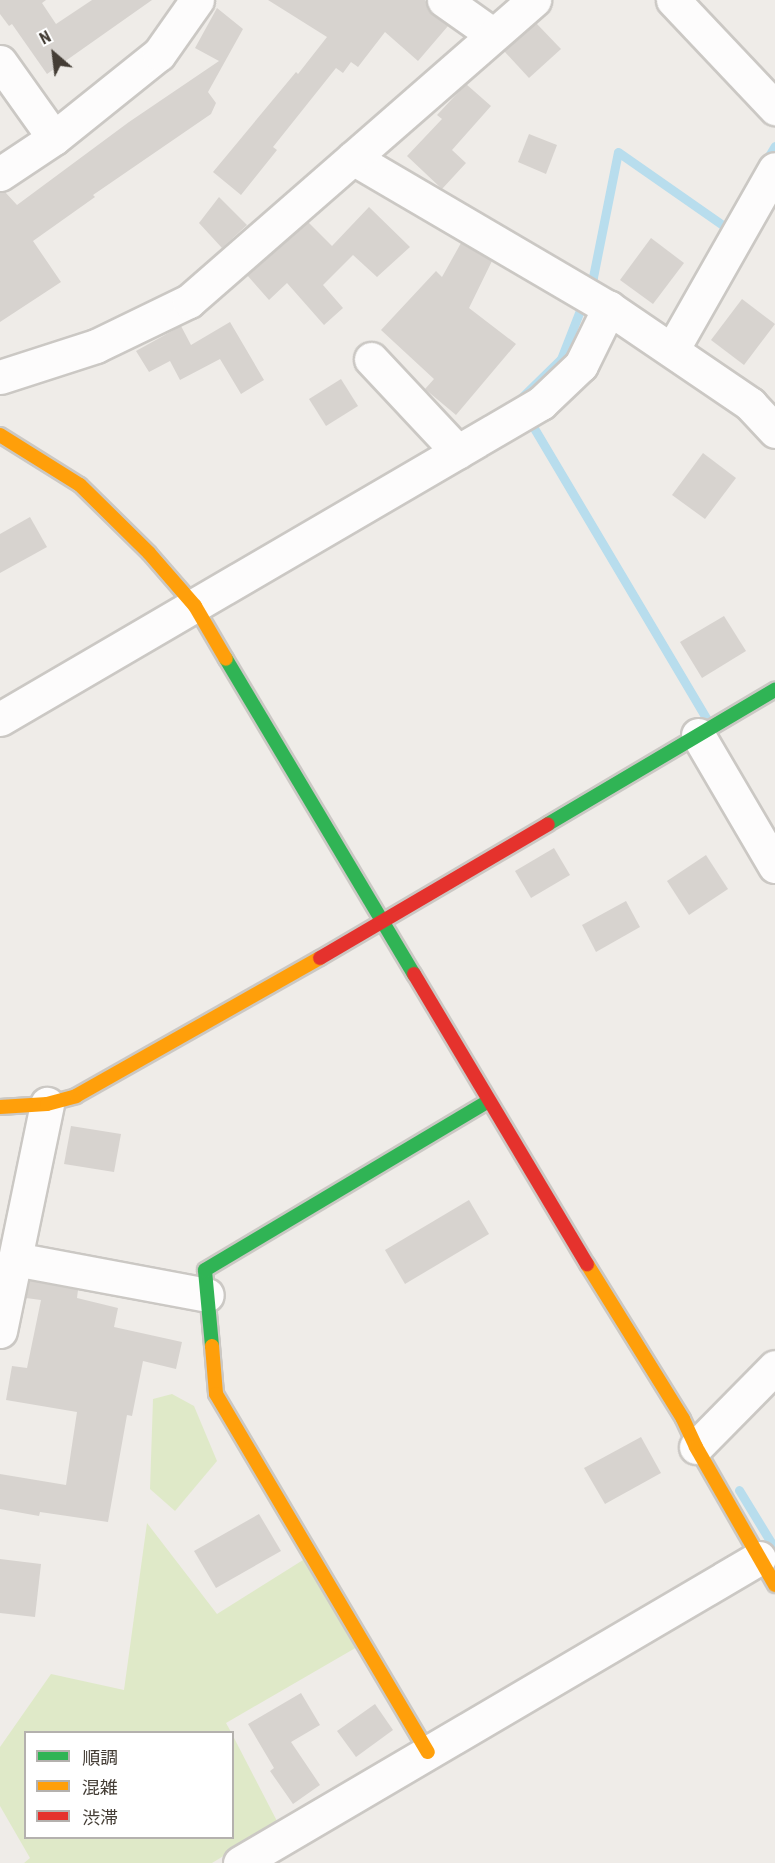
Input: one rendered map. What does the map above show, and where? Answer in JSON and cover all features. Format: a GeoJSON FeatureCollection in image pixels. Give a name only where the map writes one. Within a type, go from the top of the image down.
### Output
{"type":"FeatureCollection","features":[{"type":"Feature","properties":{"kind":"street"},"geometry":{"type":"LineString","coordinates":[[0,174],[54,138],[159,54],[197,0]]}},
{"type":"Feature","properties":{"kind":"street"},"geometry":{"type":"LineString","coordinates":[[444,0],[492,34]]}},
{"type":"Feature","properties":{"kind":"street"},"geometry":{"type":"LineString","coordinates":[[0,377],[96,346],[189,301],[492,34],[534,0]]}},
{"type":"Feature","properties":{"kind":"street"},"geometry":{"type":"LineString","coordinates":[[673,0],[775,108]]}},
{"type":"Feature","properties":{"kind":"street"},"geometry":{"type":"LineString","coordinates":[[0,62],[54,138]]}},
{"type":"Feature","properties":{"kind":"street"},"geometry":{"type":"LineString","coordinates":[[353,158],[609,308],[750,404],[775,431]]}},
{"type":"Feature","properties":{"kind":"street"},"geometry":{"type":"LineString","coordinates":[[672,350],[775,169]]}},
{"type":"Feature","properties":{"kind":"street"},"geometry":{"type":"LineString","coordinates":[[0,720],[541,403],[581,365],[609,308]]}},
{"type":"Feature","properties":{"kind":"street"},"geometry":{"type":"LineString","coordinates":[[371,359],[458,452]]}},
{"type":"Feature","properties":{"kind":"street"},"geometry":{"type":"LineString","coordinates":[[0,435],[80,485],[149,553],[195,606],[488,1101],[683,1419],[696,1447],[775,1585]]}},
{"type":"Feature","properties":{"kind":"street"},"geometry":{"type":"LineString","coordinates":[[0,1107],[47,1104],[76,1096],[382,923],[775,690]]}},
{"type":"Feature","properties":{"kind":"street"},"geometry":{"type":"LineString","coordinates":[[698,735],[775,866]]}},
{"type":"Feature","properties":{"kind":"street"},"geometry":{"type":"LineString","coordinates":[[428,1752],[216,1394],[205,1270],[488,1101]]}},
{"type":"Feature","properties":{"kind":"street"},"geometry":{"type":"LineString","coordinates":[[0,1331],[47,1104]]}},
{"type":"Feature","properties":{"kind":"street"},"geometry":{"type":"LineString","coordinates":[[15,1259],[207,1295]]}},
{"type":"Feature","properties":{"kind":"street"},"geometry":{"type":"LineString","coordinates":[[696,1447],[775,1367]]}},
{"type":"Feature","properties":{"kind":"street"},"geometry":{"type":"LineString","coordinates":[[240,1863],[759,1558]]}},
{"type":"Feature","properties":{"kind":"green space"},"geometry":{"type":"Polygon","coordinates":[[[172,1394],[194,1406],[217,1461],[175,1511],[150,1489],[153,1399],[172,1394]]]}},
{"type":"Feature","properties":{"kind":"green space"},"geometry":{"type":"Polygon","coordinates":[[[147,1523],[217,1614],[311,1555],[364,1643],[226,1723],[230,1731],[24,1731],[24,1839],[234,1839],[234,1738],[278,1823],[212,1863],[24,1863],[30,1858],[0,1806],[0,1747],[51,1674],[124,1690],[147,1523]]]}},
{"type":"Feature","properties":{"kind":"building"},"geometry":{"type":"Polygon","coordinates":[[[0,0],[46,0],[42,3],[56,24],[92,0],[152,0],[47,74],[12,24],[9,26],[0,14],[0,0]]]}},
{"type":"Feature","properties":{"kind":"building"},"geometry":{"type":"Polygon","coordinates":[[[268,0],[425,0],[433,15],[448,26],[418,61],[385,32],[358,67],[351,62],[343,73],[336,68],[273,147],[277,150],[241,195],[213,172],[327,37],[268,0]]]}},
{"type":"Feature","properties":{"kind":"building"},"geometry":{"type":"Polygon","coordinates":[[[217,8],[243,29],[208,92],[216,103],[211,114],[93,195],[95,197],[33,241],[61,282],[0,322],[0,193],[5,192],[17,205],[129,122],[219,61],[195,48],[217,8]]]}},
{"type":"Feature","properties":{"kind":"building"},"geometry":{"type":"Polygon","coordinates":[[[536,23],[561,49],[529,78],[504,51],[536,23]]]}},
{"type":"Feature","properties":{"kind":"building"},"geometry":{"type":"Polygon","coordinates":[[[466,84],[491,106],[452,150],[466,163],[442,189],[407,156],[442,119],[437,115],[466,84]]]}},
{"type":"Feature","properties":{"kind":"building"},"geometry":{"type":"Polygon","coordinates":[[[529,134],[557,145],[546,174],[518,162],[529,134]]]}},
{"type":"Feature","properties":{"kind":"building"},"geometry":{"type":"Polygon","coordinates":[[[219,197],[247,225],[222,248],[199,223],[219,197]]]}},
{"type":"Feature","properties":{"kind":"building"},"geometry":{"type":"Polygon","coordinates":[[[369,207],[410,247],[377,277],[353,255],[323,285],[343,308],[324,325],[287,283],[269,300],[247,275],[308,222],[332,246],[369,207]]]}},
{"type":"Feature","properties":{"kind":"building"},"geometry":{"type":"Polygon","coordinates":[[[651,238],[684,263],[653,304],[620,280],[651,238]]]}},
{"type":"Feature","properties":{"kind":"building"},"geometry":{"type":"Polygon","coordinates":[[[461,243],[492,261],[469,308],[516,344],[456,415],[425,389],[434,379],[381,330],[436,271],[442,277],[461,243]]]}},
{"type":"Feature","properties":{"kind":"building"},"geometry":{"type":"Polygon","coordinates":[[[742,299],[775,324],[744,365],[711,340],[742,299]]]}},
{"type":"Feature","properties":{"kind":"building"},"geometry":{"type":"Polygon","coordinates":[[[230,322],[264,380],[241,394],[220,359],[180,380],[170,361],[149,372],[136,351],[181,326],[191,345],[230,322]]]}},
{"type":"Feature","properties":{"kind":"building"},"geometry":{"type":"Polygon","coordinates":[[[341,379],[358,406],[326,426],[309,399],[341,379]]]}},
{"type":"Feature","properties":{"kind":"building"},"geometry":{"type":"Polygon","coordinates":[[[703,453],[736,478],[705,519],[672,495],[703,453]]]}},
{"type":"Feature","properties":{"kind":"building"},"geometry":{"type":"Polygon","coordinates":[[[30,517],[47,547],[0,573],[0,534],[30,517]]]}},
{"type":"Feature","properties":{"kind":"building"},"geometry":{"type":"Polygon","coordinates":[[[724,616],[746,651],[702,678],[680,642],[724,616]]]}},
{"type":"Feature","properties":{"kind":"building"},"geometry":{"type":"Polygon","coordinates":[[[554,848],[570,875],[531,898],[515,871],[554,848]]]}},
{"type":"Feature","properties":{"kind":"building"},"geometry":{"type":"Polygon","coordinates":[[[706,855],[728,889],[689,915],[667,881],[706,855]]]}},
{"type":"Feature","properties":{"kind":"building"},"geometry":{"type":"Polygon","coordinates":[[[626,901],[640,927],[596,952],[582,925],[626,901]]]}},
{"type":"Feature","properties":{"kind":"building"},"geometry":{"type":"Polygon","coordinates":[[[71,1126],[121,1134],[114,1172],[64,1164],[71,1126]]]}},
{"type":"Feature","properties":{"kind":"building"},"geometry":{"type":"Polygon","coordinates":[[[469,1200],[489,1234],[405,1284],[385,1250],[469,1200]]]}},
{"type":"Feature","properties":{"kind":"building"},"geometry":{"type":"Polygon","coordinates":[[[30,1281],[78,1290],[77,1298],[118,1308],[114,1327],[182,1342],[176,1369],[143,1361],[132,1416],[127,1415],[108,1522],[40,1512],[39,1516],[0,1509],[0,1474],[66,1485],[77,1412],[6,1400],[12,1366],[27,1368],[41,1300],[26,1298],[30,1281]]]}},
{"type":"Feature","properties":{"kind":"building"},"geometry":{"type":"Polygon","coordinates":[[[641,1437],[661,1473],[605,1504],[584,1468],[641,1437]]]}},
{"type":"Feature","properties":{"kind":"building"},"geometry":{"type":"Polygon","coordinates":[[[259,1514],[281,1551],[216,1588],[194,1551],[259,1514]]]}},
{"type":"Feature","properties":{"kind":"building"},"geometry":{"type":"Polygon","coordinates":[[[0,1559],[41,1564],[35,1617],[0,1613],[0,1559]]]}},
{"type":"Feature","properties":{"kind":"building"},"geometry":{"type":"Polygon","coordinates":[[[301,1693],[320,1725],[291,1742],[320,1785],[293,1804],[270,1771],[274,1768],[248,1724],[301,1693]]]}},
{"type":"Feature","properties":{"kind":"building"},"geometry":{"type":"Polygon","coordinates":[[[375,1704],[393,1730],[356,1757],[337,1731],[375,1704]]]}},
{"type":"Feature","properties":{"kind":"waterway"},"geometry":{"type":"LineString","coordinates":[[764,164],[775,146]]}},
{"type":"Feature","properties":{"kind":"waterway"},"geometry":{"type":"LineString","coordinates":[[518,401],[561,359],[593,277],[618,152],[727,228],[730,223]]}},
{"type":"Feature","properties":{"kind":"waterway"},"geometry":{"type":"LineString","coordinates":[[528,418],[709,723]]}},
{"type":"Feature","properties":{"kind":"waterway"},"geometry":{"type":"LineString","coordinates":[[739,1490],[775,1549]]}},
{"type":"Feature","properties":{"kind":"traffic: fast"},"geometry":{"type":"LineString","coordinates":[[226,659],[414,974]]}},
{"type":"Feature","properties":{"kind":"traffic: fast"},"geometry":{"type":"LineString","coordinates":[[548,824],[775,690]]}},
{"type":"Feature","properties":{"kind":"traffic: fast"},"geometry":{"type":"LineString","coordinates":[[212,1346],[205,1270],[488,1101]]}},
{"type":"Feature","properties":{"kind":"traffic: slow"},"geometry":{"type":"LineString","coordinates":[[0,435],[80,485],[149,553],[195,606],[226,659]]}},
{"type":"Feature","properties":{"kind":"traffic: slow"},"geometry":{"type":"LineString","coordinates":[[0,1107],[47,1104],[76,1096],[320,958]]}},
{"type":"Feature","properties":{"kind":"traffic: slow"},"geometry":{"type":"LineString","coordinates":[[587,1264],[683,1419],[696,1447],[775,1585]]}},
{"type":"Feature","properties":{"kind":"traffic: slow"},"geometry":{"type":"LineString","coordinates":[[212,1346],[216,1394],[428,1752]]}},
{"type":"Feature","properties":{"kind":"traffic: jam"},"geometry":{"type":"LineString","coordinates":[[320,958],[548,824]]}},
{"type":"Feature","properties":{"kind":"traffic: jam"},"geometry":{"type":"LineString","coordinates":[[414,974],[587,1264]]}}]}
